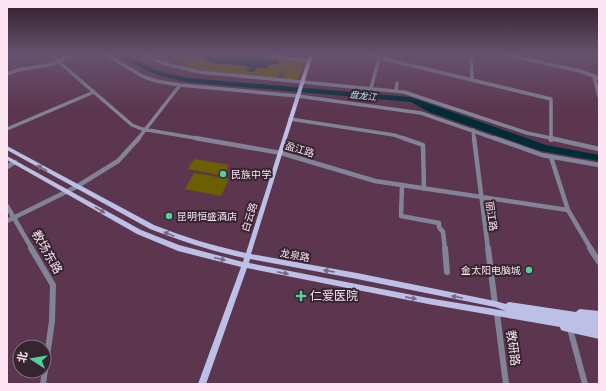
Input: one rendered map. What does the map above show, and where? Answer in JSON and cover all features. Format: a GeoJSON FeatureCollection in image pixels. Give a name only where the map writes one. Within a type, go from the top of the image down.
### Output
{"type":"FeatureCollection","features":[{"type":"Feature","properties":{"kind":"main road","name":"白云路"},"geometry":{"type":"LineString","coordinates":[[202,384],[245,265],[305,73]]}},
{"type":"Feature","properties":{"kind":"main road","name":"龙泉路"},"geometry":{"type":"LineString","coordinates":[[7,148],[76,187],[170,235],[247,256],[495,304],[515,310],[599,325]]}},
{"type":"Feature","properties":{"kind":"main road","name":"龙泉路"},"geometry":{"type":"LineString","coordinates":[[7,158],[139,232],[178,248],[245,265],[497,314],[599,330]]}},
{"type":"Feature","properties":{"kind":"main road"},"geometry":{"type":"LineString","coordinates":[[495,304],[510,302],[531,304],[599,315]]}},
{"type":"Feature","properties":{"kind":"main road"},"geometry":{"type":"LineString","coordinates":[[495,304],[533,308],[599,319]]}},
{"type":"Feature","properties":{"kind":"main road"},"geometry":{"type":"LineString","coordinates":[[552,322],[570,329],[599,335]]}},
{"type":"Feature","properties":{"kind":"street","name":"盈江路"},"geometry":{"type":"LineString","coordinates":[[72,73],[132,125],[146,130],[281,153],[367,179],[402,186],[568,210]]}},
{"type":"Feature","properties":{"kind":"street"},"geometry":{"type":"LineString","coordinates":[[139,73],[147,78],[180,85],[299,95],[421,113],[522,148],[551,156],[599,165]]}},
{"type":"Feature","properties":{"kind":"street"},"geometry":{"type":"LineString","coordinates":[[211,73],[302,83],[371,88],[412,94],[551,140],[599,149]]}},
{"type":"Feature","properties":{"kind":"street"},"geometry":{"type":"LineString","coordinates":[[371,88],[375,73]]}},
{"type":"Feature","properties":{"kind":"street"},"geometry":{"type":"LineString","coordinates":[[449,73],[551,98],[551,140]]}},
{"type":"Feature","properties":{"kind":"street"},"geometry":{"type":"LineString","coordinates":[[472,73],[472,79]]}},
{"type":"Feature","properties":{"kind":"street"},"geometry":{"type":"LineString","coordinates":[[583,73],[599,78]]}},
{"type":"Feature","properties":{"kind":"street"},"geometry":{"type":"LineString","coordinates":[[594,76],[599,96]]}},
{"type":"Feature","properties":{"kind":"street"},"geometry":{"type":"LineString","coordinates":[[396,91],[397,83]]}},
{"type":"Feature","properties":{"kind":"street"},"geometry":{"type":"LineString","coordinates":[[7,221],[76,187],[100,174],[118,161],[146,130],[180,85]]}},
{"type":"Feature","properties":{"kind":"street"},"geometry":{"type":"LineString","coordinates":[[7,129],[94,92]]}},
{"type":"Feature","properties":{"kind":"street"},"geometry":{"type":"LineString","coordinates":[[290,119],[394,135],[423,145],[424,189]]}},
{"type":"Feature","properties":{"kind":"street","name":"丽江路"},"geometry":{"type":"LineString","coordinates":[[473,130],[495,304]]}},
{"type":"Feature","properties":{"kind":"street"},"geometry":{"type":"LineString","coordinates":[[551,156],[568,210],[599,262]]}},
{"type":"Feature","properties":{"kind":"street"},"geometry":{"type":"LineString","coordinates":[[7,167],[15,162]]}},
{"type":"Feature","properties":{"kind":"street"},"geometry":{"type":"LineString","coordinates":[[402,186],[401,216],[439,223],[439,227],[443,232],[447,272]]}},
{"type":"Feature","properties":{"kind":"street","name":"教场东路"},"geometry":{"type":"LineString","coordinates":[[7,206],[53,285],[52,321],[43,384]]}},
{"type":"Feature","properties":{"kind":"street","name":"教研路"},"geometry":{"type":"LineString","coordinates":[[497,314],[506,384]]}},
{"type":"Feature","properties":{"kind":"street"},"geometry":{"type":"LineString","coordinates":[[570,329],[585,384]]}},
{"type":"Feature","properties":{"kind":"shaded area"},"geometry":{"type":"Polygon","coordinates":[[[228,73],[280,73],[278,78],[228,73]]]}},
{"type":"Feature","properties":{"kind":"shaded area"},"geometry":{"type":"Polygon","coordinates":[[[284,73],[300,73],[299,77],[295,80],[282,78],[284,73]]]}},
{"type":"Feature","properties":{"kind":"shaded area"},"geometry":{"type":"Polygon","coordinates":[[[194,159],[229,165],[224,176],[188,169],[194,159]]]}},
{"type":"Feature","properties":{"kind":"shaded area"},"geometry":{"type":"Polygon","coordinates":[[[194,173],[229,179],[221,196],[185,189],[194,173]]]}},
{"type":"Feature","properties":{"kind":"water","name":"盘龙江"},"geometry":{"type":"Polygon","coordinates":[[[154,73],[167,73],[190,78],[410,97],[546,145],[599,155],[599,161],[541,151],[429,112],[411,102],[197,83],[154,73]]]}},
{"type":"Feature","properties":{"kind":"place","name":"民族中学"},"geometry":{"type":"Point","coordinates":[223,174]}},
{"type":"Feature","properties":{"kind":"place","name":"昆明恒盛酒店"},"geometry":{"type":"Point","coordinates":[169,216]}},
{"type":"Feature","properties":{"kind":"place","name":"金太阳电脑城"},"geometry":{"type":"Point","coordinates":[529,270]}},
{"type":"Feature","properties":{"kind":"place","name":"仁爱医院"},"geometry":{"type":"Point","coordinates":[301,296]}}]}
